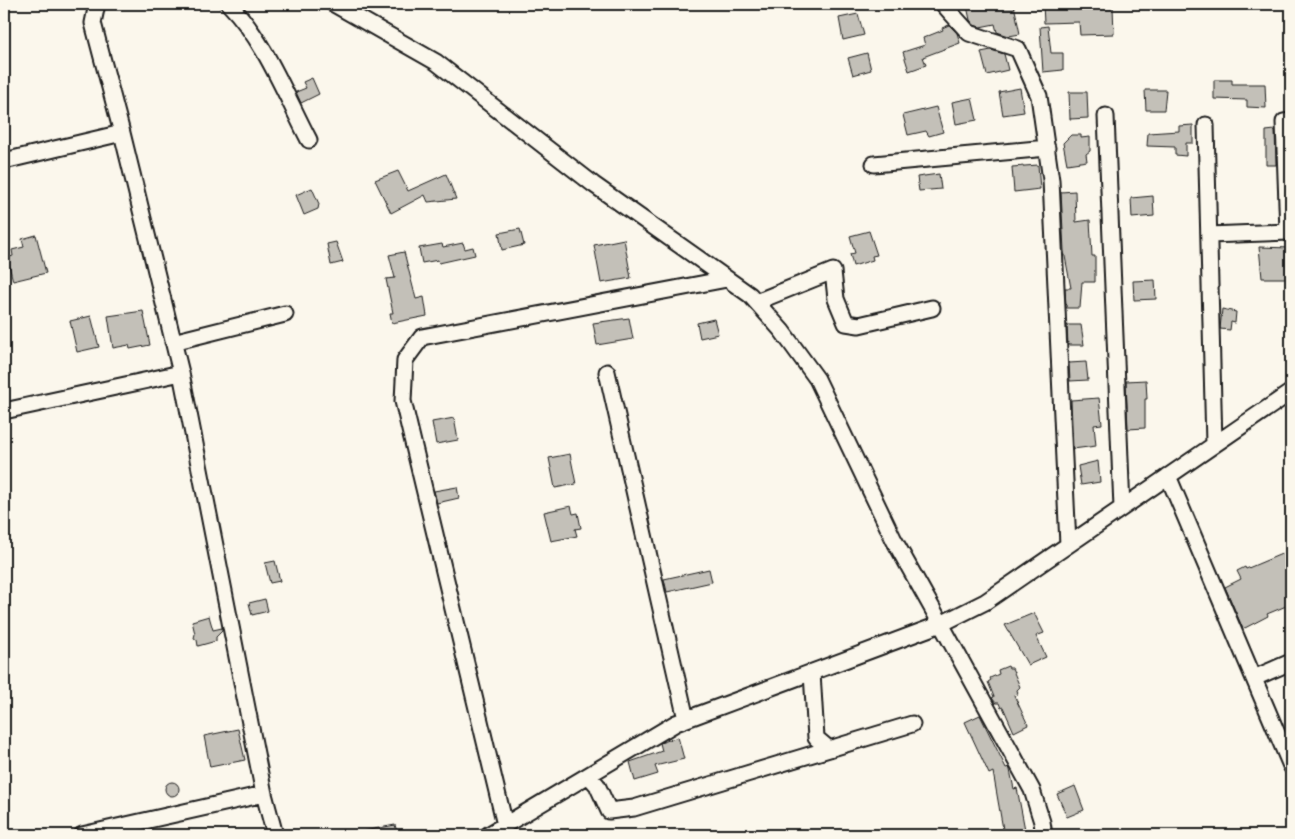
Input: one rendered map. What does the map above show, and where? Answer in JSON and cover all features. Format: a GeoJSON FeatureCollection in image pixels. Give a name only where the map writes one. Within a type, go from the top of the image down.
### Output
{"type":"FeatureCollection","features":[{"type":"Feature","properties":{"kind":"street"},"geometry":{"type":"LineString","coordinates":[[98,4],[93,23],[181,373],[264,794],[275,835]]}},
{"type":"Feature","properties":{"kind":"street"},"geometry":{"type":"LineString","coordinates":[[229,4],[242,18],[270,64],[308,140]]}},
{"type":"Feature","properties":{"kind":"street"},"geometry":{"type":"LineString","coordinates":[[334,4],[436,62],[593,184],[750,295],[782,331],[817,379],[894,540],[1032,790],[1044,835]]}},
{"type":"Feature","properties":{"kind":"street"},"geometry":{"type":"LineString","coordinates":[[944,4],[969,33],[1018,49],[1040,96],[1051,186],[1068,545]]}},
{"type":"Feature","properties":{"kind":"street"},"geometry":{"type":"LineString","coordinates":[[1106,116],[1122,508]]}},
{"type":"Feature","properties":{"kind":"street"},"geometry":{"type":"LineString","coordinates":[[1209,235],[1288,232],[1284,122],[1291,121]]}},
{"type":"Feature","properties":{"kind":"street"},"geometry":{"type":"LineString","coordinates":[[1206,125],[1214,444]]}},
{"type":"Feature","properties":{"kind":"street"},"geometry":{"type":"LineString","coordinates":[[4,161],[122,133]]}},
{"type":"Feature","properties":{"kind":"street"},"geometry":{"type":"LineString","coordinates":[[874,164],[1046,148]]}},
{"type":"Feature","properties":{"kind":"street"},"geometry":{"type":"LineString","coordinates":[[756,302],[833,271],[836,299],[846,323],[859,324],[932,308]]}},
{"type":"Feature","properties":{"kind":"street"},"geometry":{"type":"LineString","coordinates":[[505,825],[403,401],[405,360],[422,337],[727,279]]}},
{"type":"Feature","properties":{"kind":"street"},"geometry":{"type":"LineString","coordinates":[[173,342],[285,314]]}},
{"type":"Feature","properties":{"kind":"street"},"geometry":{"type":"LineString","coordinates":[[607,372],[686,719]]}},
{"type":"Feature","properties":{"kind":"street"},"geometry":{"type":"LineString","coordinates":[[4,411],[181,373]]}},
{"type":"Feature","properties":{"kind":"street"},"geometry":{"type":"LineString","coordinates":[[488,835],[676,723],[941,624],[985,602],[1291,392]]}},
{"type":"Feature","properties":{"kind":"street"},"geometry":{"type":"LineString","coordinates":[[1168,476],[1291,766]]}},
{"type":"Feature","properties":{"kind":"street"},"geometry":{"type":"LineString","coordinates":[[1254,678],[1291,662]]}},
{"type":"Feature","properties":{"kind":"street"},"geometry":{"type":"LineString","coordinates":[[812,673],[816,738],[829,749]]}},
{"type":"Feature","properties":{"kind":"street"},"geometry":{"type":"LineString","coordinates":[[589,776],[597,785],[609,811],[634,808],[912,724]]}},
{"type":"Feature","properties":{"kind":"street"},"geometry":{"type":"LineString","coordinates":[[82,835],[264,794]]}},
{"type":"Feature","properties":{"kind":"building"},"geometry":{"type":"Polygon","coordinates":[[[997,4],[998,8],[1014,5],[1020,34],[1009,36],[997,32],[995,24],[980,27],[974,25],[970,20],[967,6],[997,4]]]}},
{"type":"Feature","properties":{"kind":"building"},"geometry":{"type":"Polygon","coordinates":[[[1043,4],[1068,4],[1068,9],[1113,7],[1114,34],[1080,35],[1079,22],[1044,23],[1043,4]]]}},
{"type":"Feature","properties":{"kind":"building"},"geometry":{"type":"Polygon","coordinates":[[[858,14],[864,35],[843,40],[839,18],[858,14]]]}},
{"type":"Feature","properties":{"kind":"building"},"geometry":{"type":"Polygon","coordinates":[[[949,25],[957,33],[960,43],[923,57],[926,65],[909,71],[903,52],[925,45],[923,38],[943,30],[942,28],[949,25]]]}},
{"type":"Feature","properties":{"kind":"building"},"geometry":{"type":"Polygon","coordinates":[[[1048,26],[1051,53],[1063,53],[1063,70],[1043,72],[1040,27],[1048,26]]]}},
{"type":"Feature","properties":{"kind":"building"},"geometry":{"type":"Polygon","coordinates":[[[991,50],[1004,54],[1008,70],[987,75],[981,52],[991,50]]]}},
{"type":"Feature","properties":{"kind":"building"},"geometry":{"type":"Polygon","coordinates":[[[867,53],[871,70],[853,75],[848,58],[867,53]]]}},
{"type":"Feature","properties":{"kind":"building"},"geometry":{"type":"Polygon","coordinates":[[[312,78],[319,94],[301,103],[296,92],[306,88],[303,82],[312,78]]]}},
{"type":"Feature","properties":{"kind":"building"},"geometry":{"type":"Polygon","coordinates":[[[1214,80],[1232,80],[1232,84],[1265,84],[1266,108],[1247,107],[1247,100],[1214,99],[1214,80]]]}},
{"type":"Feature","properties":{"kind":"building"},"geometry":{"type":"Polygon","coordinates":[[[1020,88],[1024,112],[1003,115],[999,92],[1020,88]]]}},
{"type":"Feature","properties":{"kind":"building"},"geometry":{"type":"Polygon","coordinates":[[[1145,90],[1166,90],[1164,110],[1146,110],[1145,90]]]}},
{"type":"Feature","properties":{"kind":"building"},"geometry":{"type":"Polygon","coordinates":[[[1069,92],[1087,92],[1088,118],[1070,119],[1069,92]]]}},
{"type":"Feature","properties":{"kind":"building"},"geometry":{"type":"Polygon","coordinates":[[[972,98],[977,120],[956,124],[952,102],[972,98]]]}},
{"type":"Feature","properties":{"kind":"building"},"geometry":{"type":"Polygon","coordinates":[[[936,107],[943,132],[929,136],[926,131],[908,135],[903,115],[936,107]]]}},
{"type":"Feature","properties":{"kind":"building"},"geometry":{"type":"Polygon","coordinates":[[[1193,125],[1193,143],[1186,143],[1186,156],[1175,155],[1175,147],[1147,146],[1148,133],[1179,131],[1179,126],[1193,125]]]}},
{"type":"Feature","properties":{"kind":"building"},"geometry":{"type":"Polygon","coordinates":[[[1275,130],[1276,165],[1266,165],[1266,131],[1275,130]]]}},
{"type":"Feature","properties":{"kind":"building"},"geometry":{"type":"Polygon","coordinates":[[[1071,135],[1081,135],[1081,138],[1090,137],[1090,151],[1086,154],[1087,161],[1067,164],[1063,143],[1071,135]]]}},
{"type":"Feature","properties":{"kind":"building"},"geometry":{"type":"Polygon","coordinates":[[[1038,165],[1040,189],[1014,192],[1012,167],[1038,165]]]}},
{"type":"Feature","properties":{"kind":"building"},"geometry":{"type":"Polygon","coordinates":[[[398,171],[408,191],[446,174],[456,199],[428,202],[425,195],[391,213],[375,180],[398,171]]]}},
{"type":"Feature","properties":{"kind":"building"},"geometry":{"type":"Polygon","coordinates":[[[939,174],[941,189],[919,191],[917,177],[939,174]]]}},
{"type":"Feature","properties":{"kind":"building"},"geometry":{"type":"Polygon","coordinates":[[[312,188],[319,204],[318,209],[304,215],[296,195],[312,188]]]}},
{"type":"Feature","properties":{"kind":"building"},"geometry":{"type":"Polygon","coordinates":[[[1075,191],[1076,222],[1090,220],[1092,256],[1095,256],[1095,282],[1082,282],[1080,308],[1066,308],[1065,288],[1071,288],[1064,251],[1061,192],[1075,191]]]}},
{"type":"Feature","properties":{"kind":"building"},"geometry":{"type":"Polygon","coordinates":[[[1153,196],[1154,216],[1132,218],[1131,198],[1153,196]]]}},
{"type":"Feature","properties":{"kind":"building"},"geometry":{"type":"Polygon","coordinates":[[[520,229],[524,245],[502,250],[499,233],[520,229]]]}},
{"type":"Feature","properties":{"kind":"building"},"geometry":{"type":"Polygon","coordinates":[[[869,231],[877,255],[872,256],[873,260],[853,266],[850,254],[855,253],[850,236],[869,231]]]}},
{"type":"Feature","properties":{"kind":"building"},"geometry":{"type":"Polygon","coordinates":[[[36,235],[46,273],[13,281],[7,258],[13,256],[12,250],[24,247],[22,239],[36,235]]]}},
{"type":"Feature","properties":{"kind":"building"},"geometry":{"type":"Polygon","coordinates":[[[624,239],[631,278],[601,283],[594,245],[624,239]]]}},
{"type":"Feature","properties":{"kind":"building"},"geometry":{"type":"Polygon","coordinates":[[[336,242],[343,262],[331,265],[327,244],[336,242]]]}},
{"type":"Feature","properties":{"kind":"building"},"geometry":{"type":"Polygon","coordinates":[[[463,243],[465,249],[473,247],[475,255],[439,263],[438,260],[422,263],[419,248],[442,244],[443,247],[463,243]]]}},
{"type":"Feature","properties":{"kind":"building"},"geometry":{"type":"Polygon","coordinates":[[[1259,247],[1291,248],[1291,278],[1262,278],[1259,247]]]}},
{"type":"Feature","properties":{"kind":"building"},"geometry":{"type":"Polygon","coordinates":[[[404,252],[416,299],[424,297],[427,316],[392,323],[390,313],[393,313],[386,279],[395,278],[389,255],[404,252]]]}},
{"type":"Feature","properties":{"kind":"building"},"geometry":{"type":"Polygon","coordinates":[[[1155,280],[1156,299],[1134,300],[1133,281],[1155,280]]]}},
{"type":"Feature","properties":{"kind":"building"},"geometry":{"type":"Polygon","coordinates":[[[1222,309],[1236,312],[1235,323],[1231,322],[1230,330],[1220,329],[1222,309]]]}},
{"type":"Feature","properties":{"kind":"building"},"geometry":{"type":"Polygon","coordinates":[[[143,311],[150,345],[130,349],[129,345],[113,348],[108,316],[143,311]]]}},
{"type":"Feature","properties":{"kind":"building"},"geometry":{"type":"Polygon","coordinates":[[[91,316],[99,347],[77,352],[70,321],[91,316]]]}},
{"type":"Feature","properties":{"kind":"building"},"geometry":{"type":"Polygon","coordinates":[[[629,318],[633,339],[597,345],[593,323],[629,318]]]}},
{"type":"Feature","properties":{"kind":"building"},"geometry":{"type":"Polygon","coordinates":[[[714,319],[718,334],[700,338],[697,323],[714,319]]]}},
{"type":"Feature","properties":{"kind":"building"},"geometry":{"type":"Polygon","coordinates":[[[1067,325],[1081,325],[1084,345],[1068,345],[1067,325]]]}},
{"type":"Feature","properties":{"kind":"building"},"geometry":{"type":"Polygon","coordinates":[[[1086,362],[1088,380],[1070,381],[1069,363],[1086,362]]]}},
{"type":"Feature","properties":{"kind":"building"},"geometry":{"type":"Polygon","coordinates":[[[1146,380],[1145,428],[1128,429],[1126,381],[1146,380]]]}},
{"type":"Feature","properties":{"kind":"building"},"geometry":{"type":"Polygon","coordinates":[[[1099,398],[1102,424],[1094,425],[1096,446],[1073,449],[1071,400],[1099,398]]]}},
{"type":"Feature","properties":{"kind":"building"},"geometry":{"type":"Polygon","coordinates":[[[454,418],[458,440],[436,444],[432,422],[454,418]]]}},
{"type":"Feature","properties":{"kind":"building"},"geometry":{"type":"Polygon","coordinates":[[[570,454],[576,484],[555,488],[549,458],[570,454]]]}},
{"type":"Feature","properties":{"kind":"building"},"geometry":{"type":"Polygon","coordinates":[[[1098,461],[1100,482],[1081,485],[1078,466],[1098,461]]]}},
{"type":"Feature","properties":{"kind":"building"},"geometry":{"type":"Polygon","coordinates":[[[457,487],[459,498],[437,503],[434,491],[457,487]]]}},
{"type":"Feature","properties":{"kind":"building"},"geometry":{"type":"Polygon","coordinates":[[[571,506],[573,514],[578,513],[581,528],[575,529],[577,536],[551,541],[544,512],[571,506]]]}},
{"type":"Feature","properties":{"kind":"building"},"geometry":{"type":"Polygon","coordinates":[[[1291,550],[1291,604],[1267,614],[1268,616],[1243,629],[1225,587],[1241,579],[1237,571],[1291,550]]]}},
{"type":"Feature","properties":{"kind":"building"},"geometry":{"type":"Polygon","coordinates":[[[275,561],[280,581],[270,583],[265,563],[275,561]]]}},
{"type":"Feature","properties":{"kind":"building"},"geometry":{"type":"Polygon","coordinates":[[[709,569],[712,582],[667,592],[664,579],[709,569]]]}},
{"type":"Feature","properties":{"kind":"building"},"geometry":{"type":"Polygon","coordinates":[[[265,599],[268,611],[252,615],[249,603],[265,599]]]}},
{"type":"Feature","properties":{"kind":"building"},"geometry":{"type":"Polygon","coordinates":[[[1034,613],[1044,633],[1036,636],[1046,657],[1028,665],[1005,625],[1034,613]]]}},
{"type":"Feature","properties":{"kind":"building"},"geometry":{"type":"Polygon","coordinates":[[[209,616],[213,630],[222,628],[222,631],[216,637],[216,641],[198,646],[197,640],[194,638],[192,621],[209,616]]]}},
{"type":"Feature","properties":{"kind":"building"},"geometry":{"type":"Polygon","coordinates":[[[1008,666],[1012,668],[1020,687],[1017,690],[1018,694],[1014,695],[1028,725],[1014,732],[1003,707],[1001,708],[999,703],[996,703],[992,698],[994,697],[988,682],[991,680],[990,678],[999,674],[998,670],[1008,666]]]}},
{"type":"Feature","properties":{"kind":"building"},"geometry":{"type":"Polygon","coordinates":[[[980,715],[1006,768],[1009,767],[1014,789],[1017,788],[1026,835],[1004,835],[993,772],[989,774],[965,722],[980,715]]]}},
{"type":"Feature","properties":{"kind":"building"},"geometry":{"type":"Polygon","coordinates":[[[238,729],[245,760],[210,767],[204,736],[238,729]]]}},
{"type":"Feature","properties":{"kind":"building"},"geometry":{"type":"Polygon","coordinates":[[[678,737],[684,759],[655,766],[658,774],[635,781],[630,762],[662,751],[660,743],[678,737]]]}},
{"type":"Feature","properties":{"kind":"building"},"geometry":{"type":"Polygon","coordinates":[[[172,782],[177,784],[179,789],[177,794],[172,796],[167,794],[165,789],[167,784],[172,782]]]}},
{"type":"Feature","properties":{"kind":"building"},"geometry":{"type":"Polygon","coordinates":[[[1075,786],[1084,810],[1067,817],[1057,794],[1075,786]]]}},
{"type":"Feature","properties":{"kind":"building"},"geometry":{"type":"Polygon","coordinates":[[[395,825],[398,835],[364,835],[364,831],[395,825]]]}}]}
